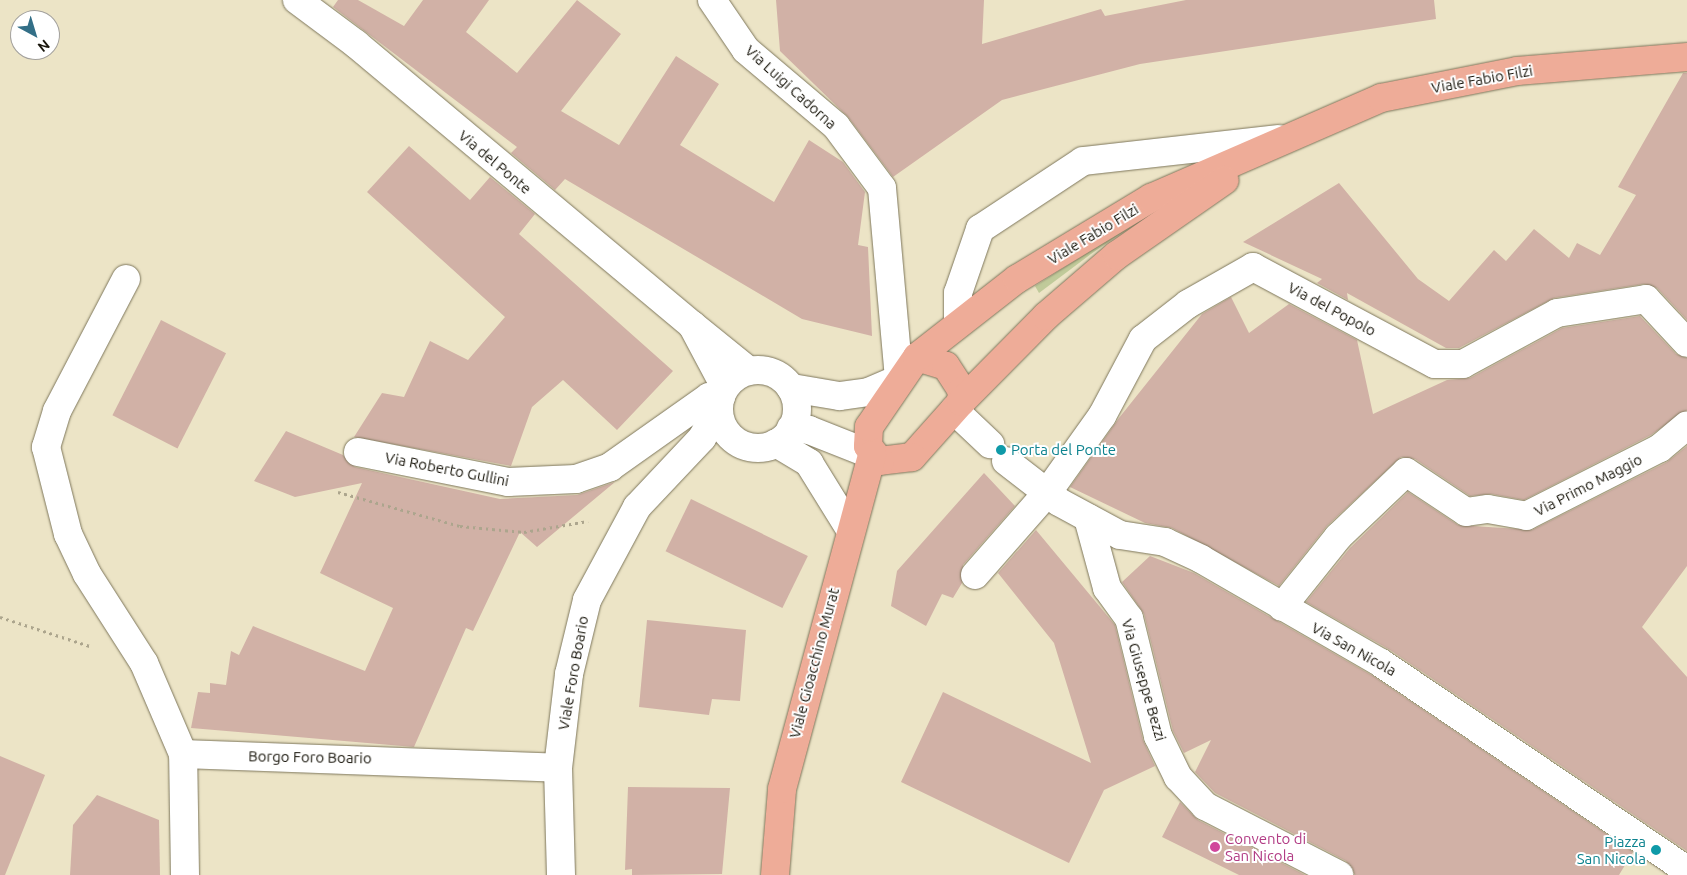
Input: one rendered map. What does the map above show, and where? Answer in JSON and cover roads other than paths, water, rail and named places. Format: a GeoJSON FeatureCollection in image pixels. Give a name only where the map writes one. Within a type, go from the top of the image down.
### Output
{"type":"FeatureCollection","features":[{"type":"Feature","properties":{"kind":"main road","name":"Viale Fabio Filzi"},"geometry":{"type":"LineString","coordinates":[[1286,138],[1117,255],[1046,316],[958,406],[921,449],[904,461],[886,463],[872,455],[869,427],[899,379],[917,357],[958,323],[1017,279],[1151,198],[1286,138],[1381,98],[1517,71],[1687,57]]}},
{"type":"Feature","properties":{"kind":"main road"},"geometry":{"type":"LineString","coordinates":[[917,357],[946,366],[962,391],[958,406]]}},
{"type":"Feature","properties":{"kind":"main road","name":"Viale Gioacchino Murat"},"geometry":{"type":"LineString","coordinates":[[775,875],[782,789],[850,528],[872,455]]}},
{"type":"Feature","properties":{"kind":"street","name":"Via del Ponte"},"geometry":{"type":"LineString","coordinates":[[297,0],[356,44],[749,371]]}},
{"type":"Feature","properties":{"kind":"street","name":"Via Luigi Cadorna"},"geometry":{"type":"LineString","coordinates":[[712,0],[746,50],[836,126],[882,188],[899,379]]}},
{"type":"Feature","properties":{"kind":"street"},"geometry":{"type":"LineString","coordinates":[[958,323],[958,293],[980,229],[1083,161],[1286,138]]}},
{"type":"Feature","properties":{"kind":"street","name":"Via del Popolo"},"geometry":{"type":"LineString","coordinates":[[1047,493],[1102,416],[1143,339],[1188,304],[1253,267],[1435,364],[1463,364],[1557,313],[1646,299],[1687,343]]}},
{"type":"Feature","properties":{"kind":"street"},"geometry":{"type":"LineString","coordinates":[[126,279],[58,411],[46,447],[68,534],[87,574],[144,663],[183,754],[185,875]]}},
{"type":"Feature","properties":{"kind":"street","name":"Via del Ponte"},"geometry":{"type":"LineString","coordinates":[[692,325],[721,397]]}},
{"type":"Feature","properties":{"kind":"street"},"geometry":{"type":"LineString","coordinates":[[872,455],[809,430],[784,435],[765,447],[741,444],[724,429],[721,397],[749,371],[772,372],[791,388],[839,396],[869,392],[899,379]]}},
{"type":"Feature","properties":{"kind":"street"},"geometry":{"type":"LineString","coordinates":[[784,435],[796,408],[791,388]]}},
{"type":"Feature","properties":{"kind":"street","name":"Via Roberto Gullini"},"geometry":{"type":"LineString","coordinates":[[358,452],[508,482],[576,479],[610,468],[709,397],[721,397]]}},
{"type":"Feature","properties":{"kind":"street","name":"Viale Foro Boario"},"geometry":{"type":"LineString","coordinates":[[560,875],[558,768],[577,632],[601,566],[637,507],[674,470],[702,438],[721,397]]}},
{"type":"Feature","properties":{"kind":"street","name":"Via San Nicola"},"geometry":{"type":"LineString","coordinates":[[958,406],[998,453],[1047,493],[1120,535],[1165,542],[1282,607],[1459,712],[1684,869]]}},
{"type":"Feature","properties":{"kind":"street","name":"Via Primo Maggio"},"geometry":{"type":"LineString","coordinates":[[1282,607],[1338,538],[1406,472],[1466,512],[1488,509],[1526,516],[1660,448],[1687,425]]}},
{"type":"Feature","properties":{"kind":"street"},"geometry":{"type":"LineString","coordinates":[[784,435],[809,463],[850,528]]}},
{"type":"Feature","properties":{"kind":"street","name":"Viale Foro Boario"},"geometry":{"type":"LineString","coordinates":[[674,470],[709,452],[741,444]]}},
{"type":"Feature","properties":{"kind":"street"},"geometry":{"type":"LineString","coordinates":[[975,575],[1047,493]]}},
{"type":"Feature","properties":{"kind":"street","name":"Via Giuseppe Bezzi"},"geometry":{"type":"LineString","coordinates":[[1088,518],[1107,588],[1129,618],[1158,736],[1178,777],[1205,806],[1340,875]]}},
{"type":"Feature","properties":{"kind":"street","name":"Borgo Foro Boario"},"geometry":{"type":"LineString","coordinates":[[183,754],[558,768]]}},
{"type":"Feature","properties":{"kind":"place","name":"Porta del Ponte"},"geometry":{"type":"Point","coordinates":[1001,450]}},
{"type":"Feature","properties":{"kind":"place","name":"Convento di San Nicola"},"geometry":{"type":"Point","coordinates":[1215,847]}},
{"type":"Feature","properties":{"kind":"place","name":"Piazza San Nicola"},"geometry":{"type":"Point","coordinates":[1656,850]}}]}
